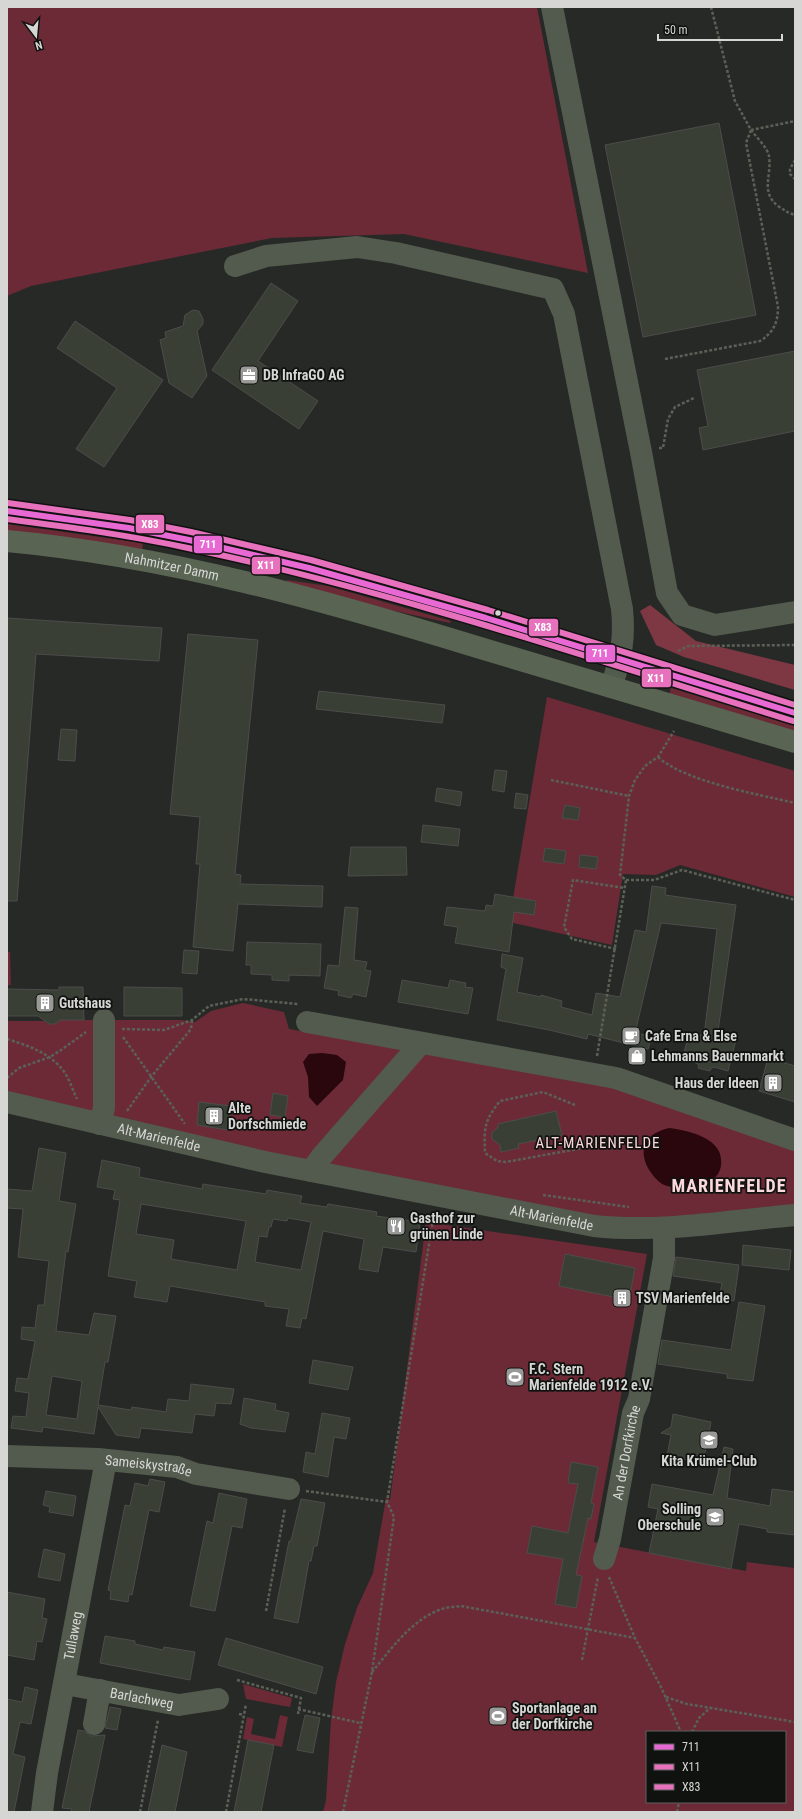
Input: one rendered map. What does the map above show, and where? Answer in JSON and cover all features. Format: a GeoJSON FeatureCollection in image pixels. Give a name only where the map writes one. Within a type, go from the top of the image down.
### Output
{"type":"FeatureCollection","features":[{"type":"Feature","properties":{"kind":"main road","name":"Nahmitzer Damm"},"geometry":{"type":"LineString","coordinates":[[7,511],[38,514],[188,539],[284,560],[621,658],[795,713]]}},
{"type":"Feature","properties":{"kind":"main road","name":"Nahmitzer Damm"},"geometry":{"type":"LineString","coordinates":[[7,541],[182,567],[274,588],[370,614],[795,742]]}},
{"type":"Feature","properties":{"kind":"street"},"geometry":{"type":"LineString","coordinates":[[552,7],[641,452],[667,593],[682,615],[715,625],[795,612]]}},
{"type":"Feature","properties":{"kind":"street"},"geometry":{"type":"LineString","coordinates":[[235,266],[266,256],[357,247],[401,254],[553,289],[564,314],[622,609],[623,622],[621,658],[611,687]]}},
{"type":"Feature","properties":{"kind":"street"},"geometry":{"type":"LineString","coordinates":[[305,1014],[421,1043],[616,1078],[795,1140]]}},
{"type":"Feature","properties":{"kind":"street"},"geometry":{"type":"LineString","coordinates":[[100,1124],[104,1108],[104,1023]]}},
{"type":"Feature","properties":{"kind":"street"},"geometry":{"type":"LineString","coordinates":[[312,1171],[322,1156],[421,1043]]}},
{"type":"Feature","properties":{"kind":"street","name":"Alt-Marienfelde"},"geometry":{"type":"LineString","coordinates":[[7,1102],[312,1171],[594,1226],[640,1229],[664,1228],[795,1215]]}},
{"type":"Feature","properties":{"kind":"street","name":"An der Dorfkirche"},"geometry":{"type":"LineString","coordinates":[[604,1559],[610,1539],[633,1413],[639,1399],[664,1258],[664,1228]]}},
{"type":"Feature","properties":{"kind":"street","name":"Sameiskystraße"},"geometry":{"type":"LineString","coordinates":[[7,1456],[106,1460],[177,1468],[196,1474],[289,1489]]}},
{"type":"Feature","properties":{"kind":"street","name":"Tullaweg"},"geometry":{"type":"LineString","coordinates":[[42,1812],[47,1773],[65,1684],[106,1460]]}},
{"type":"Feature","properties":{"kind":"street","name":"Barlachweg"},"geometry":{"type":"LineString","coordinates":[[65,1684],[179,1705],[218,1699]]}},
{"type":"Feature","properties":{"kind":"street"},"geometry":{"type":"LineString","coordinates":[[94,1724],[100,1690]]}},
{"type":"Feature","properties":{"kind":"path"},"geometry":{"type":"LineString","coordinates":[[711,7],[735,101],[751,130],[767,150],[769,157],[767,191],[772,201],[787,213],[795,215]]}},
{"type":"Feature","properties":{"kind":"path"},"geometry":{"type":"LineString","coordinates":[[751,130],[795,122]]}},
{"type":"Feature","properties":{"kind":"path"},"geometry":{"type":"LineString","coordinates":[[665,359],[760,341],[768,336],[776,326],[778,307],[746,143],[751,130]]}},
{"type":"Feature","properties":{"kind":"path"},"geometry":{"type":"LineString","coordinates":[[795,160],[790,170],[790,174],[795,179]]}},
{"type":"Feature","properties":{"kind":"path"},"geometry":{"type":"LineString","coordinates":[[641,452],[663,448],[668,419],[675,407],[694,398]]}},
{"type":"Feature","properties":{"kind":"path"},"geometry":{"type":"LineString","coordinates":[[678,651],[688,646],[795,645]]}},
{"type":"Feature","properties":{"kind":"path"},"geometry":{"type":"LineString","coordinates":[[674,731],[658,757],[645,766],[635,780],[629,796],[620,875],[626,880],[654,880],[682,870],[795,900]]}},
{"type":"Feature","properties":{"kind":"path"},"geometry":{"type":"LineString","coordinates":[[658,757],[667,766],[699,779],[795,803]]}},
{"type":"Feature","properties":{"kind":"path"},"geometry":{"type":"LineString","coordinates":[[551,780],[629,796]]}},
{"type":"Feature","properties":{"kind":"path"},"geometry":{"type":"LineString","coordinates":[[616,949],[572,939],[564,927],[573,880],[625,888]]}},
{"type":"Feature","properties":{"kind":"path"},"geometry":{"type":"LineString","coordinates":[[594,1074],[616,949],[626,880]]}},
{"type":"Feature","properties":{"kind":"path"},"geometry":{"type":"LineString","coordinates":[[180,1126],[188,1128],[117,1028],[164,1030],[192,1020],[209,1006],[243,999],[305,1014]]}},
{"type":"Feature","properties":{"kind":"path"},"geometry":{"type":"LineString","coordinates":[[134,1114],[126,1112],[151,1077],[191,1028],[192,1020]]}},
{"type":"Feature","properties":{"kind":"path"},"geometry":{"type":"LineString","coordinates":[[7,1078],[19,1068],[50,1056],[87,1030],[104,1023]]}},
{"type":"Feature","properties":{"kind":"path"},"geometry":{"type":"LineString","coordinates":[[7,1039],[39,1050],[50,1056],[65,1073],[79,1102]]}},
{"type":"Feature","properties":{"kind":"path"},"geometry":{"type":"LineString","coordinates":[[575,1105],[543,1092],[500,1101],[488,1116],[484,1132],[485,1153],[496,1161],[506,1162],[583,1148]]}},
{"type":"Feature","properties":{"kind":"path"},"geometry":{"type":"LineString","coordinates":[[542,1195],[632,1208]]}},
{"type":"Feature","properties":{"kind":"path"},"geometry":{"type":"LineString","coordinates":[[343,1812],[360,1723],[372,1672],[394,1517],[387,1502],[434,1210]]}},
{"type":"Feature","properties":{"kind":"path"},"geometry":{"type":"LineString","coordinates":[[266,1611],[289,1489],[387,1502]]}},
{"type":"Feature","properties":{"kind":"path"},"geometry":{"type":"LineString","coordinates":[[582,1660],[596,1583],[604,1559]]}},
{"type":"Feature","properties":{"kind":"path"},"geometry":{"type":"LineString","coordinates":[[604,1559],[609,1579],[635,1638],[677,1720],[681,1731]]}},
{"type":"Feature","properties":{"kind":"path"},"geometry":{"type":"LineString","coordinates":[[372,1672],[394,1646],[418,1622],[440,1609],[461,1606],[635,1638]]}},
{"type":"Feature","properties":{"kind":"path"},"geometry":{"type":"LineString","coordinates":[[236,1680],[301,1698],[298,1714]]}},
{"type":"Feature","properties":{"kind":"path"},"geometry":{"type":"LineString","coordinates":[[665,1696],[687,1704],[795,1722]]}},
{"type":"Feature","properties":{"kind":"path"},"geometry":{"type":"LineString","coordinates":[[226,1812],[246,1704]]}},
{"type":"Feature","properties":{"kind":"path"},"geometry":{"type":"LineString","coordinates":[[693,1731],[700,1718],[710,1708]]}},
{"type":"Feature","properties":{"kind":"path"},"geometry":{"type":"LineString","coordinates":[[298,1709],[360,1723]]}},
{"type":"Feature","properties":{"kind":"path"},"geometry":{"type":"LineString","coordinates":[[239,1714],[244,1715]]}},
{"type":"Feature","properties":{"kind":"path"},"geometry":{"type":"LineString","coordinates":[[140,1812],[158,1719]]}},
{"type":"Feature","properties":{"kind":"shaded area"},"geometry":{"type":"Polygon","coordinates":[[[7,7],[537,7],[588,273],[404,234],[272,238],[31,286],[7,296],[7,7]]]}},
{"type":"Feature","properties":{"kind":"shaded area"},"geometry":{"type":"Polygon","coordinates":[[[7,524],[143,543],[142,550],[7,531],[7,524]]]}},
{"type":"Feature","properties":{"kind":"shaded area"},"geometry":{"type":"Polygon","coordinates":[[[287,580],[328,586],[451,621],[450,623],[372,606],[287,582],[287,580]]]}},
{"type":"Feature","properties":{"kind":"shaded area"},"geometry":{"type":"Polygon","coordinates":[[[650,605],[696,641],[795,665],[795,690],[684,657],[656,645],[640,611],[650,605]]]}},
{"type":"Feature","properties":{"kind":"shaded area"},"geometry":{"type":"Polygon","coordinates":[[[671,688],[795,726],[795,733],[669,695],[671,688]]]}},
{"type":"Feature","properties":{"kind":"shaded area"},"geometry":{"type":"Polygon","coordinates":[[[547,697],[795,771],[795,897],[680,865],[656,875],[623,874],[612,945],[509,922],[547,697]]]}},
{"type":"Feature","properties":{"kind":"shaded area"},"geometry":{"type":"Polygon","coordinates":[[[7,952],[10,952],[11,985],[8,985],[7,990],[7,952]]]}},
{"type":"Feature","properties":{"kind":"shaded area"},"geometry":{"type":"Polygon","coordinates":[[[243,1003],[284,1012],[289,1029],[615,1087],[795,1149],[795,1205],[679,1218],[594,1217],[240,1147],[7,1093],[7,1021],[44,1021],[49,1024],[59,1020],[181,1020],[195,1022],[211,1011],[243,1003]]]}},
{"type":"Feature","properties":{"kind":"shaded area"},"geometry":{"type":"Polygon","coordinates":[[[322,1053],[337,1055],[346,1062],[343,1080],[317,1106],[309,1097],[308,1077],[303,1062],[309,1054],[322,1053]]]}},
{"type":"Feature","properties":{"kind":"shaded area"},"geometry":{"type":"Polygon","coordinates":[[[669,1128],[687,1131],[712,1142],[718,1149],[721,1156],[720,1170],[714,1178],[708,1182],[696,1186],[681,1188],[666,1186],[652,1174],[645,1160],[644,1147],[646,1142],[655,1133],[669,1128]]]}},
{"type":"Feature","properties":{"kind":"shaded area"},"geometry":{"type":"Polygon","coordinates":[[[426,1222],[647,1254],[594,1542],[746,1571],[747,1562],[795,1568],[795,1812],[323,1812],[326,1800],[331,1720],[336,1682],[345,1644],[357,1608],[373,1573],[386,1498],[390,1500],[426,1222]]]}},
{"type":"Feature","properties":{"kind":"shaded area"},"geometry":{"type":"Polygon","coordinates":[[[243,1684],[292,1698],[290,1707],[246,1699],[243,1684]]]}},
{"type":"Feature","properties":{"kind":"shaded area"},"geometry":{"type":"Polygon","coordinates":[[[280,1715],[288,1717],[282,1747],[243,1739],[247,1717],[254,1719],[251,1734],[275,1739],[280,1715]]]}},
{"type":"Feature","properties":{"kind":"building"},"geometry":{"type":"Polygon","coordinates":[[[719,123],[756,315],[643,337],[605,145],[719,123]]]}},
{"type":"Feature","properties":{"kind":"building"},"geometry":{"type":"Polygon","coordinates":[[[271,283],[298,301],[258,361],[318,401],[299,429],[212,370],[271,283]]]}},
{"type":"Feature","properties":{"kind":"building"},"geometry":{"type":"Polygon","coordinates":[[[193,310],[199,311],[203,319],[203,324],[197,331],[207,376],[192,398],[169,383],[160,340],[166,338],[165,332],[183,326],[185,315],[193,310]]]}},
{"type":"Feature","properties":{"kind":"building"},"geometry":{"type":"Polygon","coordinates":[[[75,321],[163,380],[104,467],[76,449],[117,388],[57,348],[75,321]]]}},
{"type":"Feature","properties":{"kind":"building"},"geometry":{"type":"Polygon","coordinates":[[[795,351],[795,431],[703,450],[699,428],[708,426],[697,370],[795,351]]]}},
{"type":"Feature","properties":{"kind":"building"},"geometry":{"type":"Polygon","coordinates":[[[7,618],[162,628],[159,661],[36,654],[17,901],[7,901],[7,618]]]}},
{"type":"Feature","properties":{"kind":"building"},"geometry":{"type":"Polygon","coordinates":[[[188,634],[258,640],[235,874],[241,875],[240,884],[323,886],[322,907],[238,904],[233,951],[193,947],[200,864],[196,864],[200,817],[170,814],[188,634]]]}},
{"type":"Feature","properties":{"kind":"building"},"geometry":{"type":"Polygon","coordinates":[[[319,691],[445,705],[442,723],[316,709],[319,691]]]}},
{"type":"Feature","properties":{"kind":"building"},"geometry":{"type":"Polygon","coordinates":[[[61,729],[77,730],[75,761],[58,760],[61,729]]]}},
{"type":"Feature","properties":{"kind":"building"},"geometry":{"type":"Polygon","coordinates":[[[495,770],[507,771],[504,792],[492,790],[495,770]]]}},
{"type":"Feature","properties":{"kind":"building"},"geometry":{"type":"Polygon","coordinates":[[[437,788],[462,792],[460,806],[435,801],[437,788]]]}},
{"type":"Feature","properties":{"kind":"building"},"geometry":{"type":"Polygon","coordinates":[[[516,793],[528,795],[526,809],[514,808],[516,793]]]}},
{"type":"Feature","properties":{"kind":"building"},"geometry":{"type":"Polygon","coordinates":[[[565,805],[580,808],[578,820],[562,818],[565,805]]]}},
{"type":"Feature","properties":{"kind":"building"},"geometry":{"type":"Polygon","coordinates":[[[423,825],[460,829],[458,846],[421,842],[423,825]]]}},
{"type":"Feature","properties":{"kind":"building"},"geometry":{"type":"Polygon","coordinates":[[[351,847],[406,847],[407,875],[348,876],[351,847]]]}},
{"type":"Feature","properties":{"kind":"building"},"geometry":{"type":"Polygon","coordinates":[[[545,848],[566,851],[564,864],[543,861],[545,848]]]}},
{"type":"Feature","properties":{"kind":"building"},"geometry":{"type":"Polygon","coordinates":[[[580,855],[598,857],[596,869],[579,867],[580,855]]]}},
{"type":"Feature","properties":{"kind":"building"},"geometry":{"type":"Polygon","coordinates":[[[652,886],[666,888],[665,895],[736,905],[718,1031],[737,1036],[728,1071],[714,1067],[711,1068],[710,1071],[698,1068],[699,1065],[696,1063],[682,1059],[690,1032],[704,1036],[717,929],[661,923],[636,1029],[640,1031],[640,1034],[652,1036],[648,1049],[588,1034],[587,1039],[497,1020],[506,969],[501,967],[502,954],[523,958],[517,992],[541,997],[541,995],[562,1001],[561,1007],[592,1015],[596,993],[620,997],[635,930],[646,932],[652,886]]]}},
{"type":"Feature","properties":{"kind":"building"},"geometry":{"type":"Polygon","coordinates":[[[495,894],[536,901],[534,915],[514,912],[509,952],[455,943],[458,927],[444,925],[447,907],[485,911],[486,905],[493,906],[495,894]]]}},
{"type":"Feature","properties":{"kind":"building"},"geometry":{"type":"Polygon","coordinates":[[[345,907],[358,908],[354,960],[367,962],[365,970],[371,971],[366,997],[353,994],[351,998],[338,995],[339,991],[324,988],[328,965],[339,966],[345,907]]]}},
{"type":"Feature","properties":{"kind":"building"},"geometry":{"type":"Polygon","coordinates":[[[247,942],[321,944],[320,976],[289,975],[289,981],[272,980],[272,975],[251,974],[251,965],[246,965],[247,942]]]}},
{"type":"Feature","properties":{"kind":"building"},"geometry":{"type":"Polygon","coordinates":[[[184,950],[199,951],[197,974],[182,973],[184,950]]]}},
{"type":"Feature","properties":{"kind":"building"},"geometry":{"type":"Polygon","coordinates":[[[402,980],[448,988],[450,980],[466,983],[465,987],[473,988],[468,1014],[398,1002],[402,980]]]}},
{"type":"Feature","properties":{"kind":"building","name":"Gutshaus"},"geometry":{"type":"Polygon","coordinates":[[[59,987],[83,987],[84,1020],[60,1020],[55,1024],[49,1024],[38,1016],[7,1016],[7,989],[59,990],[59,987]]]}},
{"type":"Feature","properties":{"kind":"building"},"geometry":{"type":"Polygon","coordinates":[[[124,987],[182,988],[182,1016],[124,1016],[124,987]]]}},
{"type":"Feature","properties":{"kind":"building","name":"Haus der Ideen"},"geometry":{"type":"Polygon","coordinates":[[[768,1058],[795,1066],[795,1102],[759,1091],[768,1058]]]}},
{"type":"Feature","properties":{"kind":"building"},"geometry":{"type":"Polygon","coordinates":[[[273,1093],[288,1096],[285,1117],[270,1115],[273,1093]]]}},
{"type":"Feature","properties":{"kind":"building","name":"Alte Dorfschmiede"},"geometry":{"type":"Polygon","coordinates":[[[199,1102],[231,1106],[228,1130],[197,1125],[199,1102]]]}},
{"type":"Feature","properties":{"kind":"building"},"geometry":{"type":"Polygon","coordinates":[[[556,1111],[562,1135],[518,1144],[519,1148],[501,1152],[500,1145],[492,1139],[492,1133],[498,1127],[498,1124],[556,1111]]]}},
{"type":"Feature","properties":{"kind":"building"},"geometry":{"type":"Polygon","coordinates":[[[39,1148],[66,1153],[59,1201],[76,1204],[68,1252],[66,1251],[56,1331],[89,1335],[94,1313],[116,1316],[108,1362],[105,1362],[98,1405],[131,1410],[132,1407],[166,1412],[168,1399],[189,1401],[191,1384],[234,1389],[231,1404],[216,1403],[214,1416],[195,1414],[192,1433],[141,1428],[139,1438],[116,1435],[98,1407],[94,1434],[43,1427],[42,1432],[11,1428],[13,1416],[26,1417],[29,1393],[15,1391],[17,1378],[28,1379],[35,1341],[21,1339],[22,1327],[35,1328],[38,1305],[44,1305],[49,1261],[18,1257],[23,1209],[7,1208],[7,1189],[32,1191],[39,1148]],[[52,1376],[46,1415],[77,1419],[82,1381],[52,1376]]]}},
{"type":"Feature","properties":{"kind":"building"},"geometry":{"type":"Polygon","coordinates":[[[102,1160],[140,1168],[139,1177],[202,1189],[203,1184],[266,1194],[267,1190],[302,1196],[300,1203],[327,1207],[328,1204],[377,1212],[376,1216],[420,1222],[416,1252],[383,1247],[378,1272],[359,1269],[364,1239],[323,1231],[306,1319],[302,1318],[300,1328],[286,1326],[289,1309],[265,1306],[265,1302],[170,1286],[167,1302],[134,1297],[137,1281],[108,1276],[120,1200],[113,1199],[115,1190],[97,1187],[102,1160]],[[141,1204],[136,1234],[174,1240],[171,1259],[237,1270],[246,1221],[141,1204]],[[288,1218],[287,1221],[273,1219],[271,1227],[269,1227],[267,1237],[259,1236],[255,1262],[301,1270],[311,1222],[288,1218]]]}},
{"type":"Feature","properties":{"kind":"building"},"geometry":{"type":"Polygon","coordinates":[[[743,1245],[791,1250],[789,1270],[742,1265],[743,1245]]]}},
{"type":"Feature","properties":{"kind":"building","name":"TSV Marienfelde"},"geometry":{"type":"Polygon","coordinates":[[[565,1254],[635,1268],[629,1300],[559,1286],[565,1254]]]}},
{"type":"Feature","properties":{"kind":"building"},"geometry":{"type":"Polygon","coordinates":[[[676,1257],[739,1265],[734,1301],[719,1298],[722,1283],[673,1276],[676,1257]]]}},
{"type":"Feature","properties":{"kind":"building"},"geometry":{"type":"Polygon","coordinates":[[[739,1302],[765,1306],[753,1381],[727,1378],[727,1374],[658,1364],[662,1340],[731,1350],[739,1302]]]}},
{"type":"Feature","properties":{"kind":"building"},"geometry":{"type":"Polygon","coordinates":[[[313,1360],[353,1367],[348,1390],[309,1383],[313,1360]]]}},
{"type":"Feature","properties":{"kind":"building"},"geometry":{"type":"Polygon","coordinates":[[[244,1398],[276,1404],[275,1410],[289,1413],[285,1432],[251,1428],[240,1424],[244,1398]]]}},
{"type":"Feature","properties":{"kind":"building"},"geometry":{"type":"Polygon","coordinates":[[[322,1413],[350,1418],[346,1439],[334,1437],[328,1477],[303,1472],[306,1452],[315,1454],[322,1413]]]}},
{"type":"Feature","properties":{"kind":"building"},"geometry":{"type":"Polygon","coordinates":[[[673,1414],[711,1422],[703,1463],[667,1456],[671,1435],[661,1433],[671,1427],[673,1414]]]}},
{"type":"Feature","properties":{"kind":"building"},"geometry":{"type":"Polygon","coordinates":[[[724,1447],[733,1449],[727,1498],[770,1506],[772,1489],[795,1492],[795,1535],[767,1532],[767,1529],[739,1524],[731,1569],[649,1553],[658,1509],[648,1507],[652,1484],[713,1495],[724,1447]]]}},
{"type":"Feature","properties":{"kind":"building"},"geometry":{"type":"Polygon","coordinates":[[[571,1462],[598,1467],[591,1503],[594,1504],[591,1519],[588,1518],[576,1575],[582,1576],[576,1608],[555,1604],[563,1559],[527,1553],[532,1526],[568,1533],[578,1484],[568,1483],[571,1462]]]}},
{"type":"Feature","properties":{"kind":"building"},"geometry":{"type":"Polygon","coordinates":[[[150,1479],[165,1482],[159,1512],[149,1510],[132,1595],[129,1594],[128,1602],[110,1599],[111,1591],[108,1590],[125,1505],[130,1506],[135,1483],[148,1486],[150,1479]]]}},
{"type":"Feature","properties":{"kind":"building"},"geometry":{"type":"Polygon","coordinates":[[[46,1491],[76,1496],[73,1516],[49,1512],[50,1507],[43,1505],[46,1491]]]}},
{"type":"Feature","properties":{"kind":"building"},"geometry":{"type":"Polygon","coordinates":[[[219,1493],[247,1499],[242,1528],[232,1526],[215,1611],[190,1606],[207,1521],[213,1523],[219,1493]]]}},
{"type":"Feature","properties":{"kind":"building"},"geometry":{"type":"Polygon","coordinates":[[[301,1499],[325,1503],[317,1546],[314,1546],[311,1561],[309,1561],[298,1623],[274,1618],[289,1541],[291,1541],[301,1499]]]}},
{"type":"Feature","properties":{"kind":"building"},"geometry":{"type":"Polygon","coordinates":[[[44,1549],[65,1554],[60,1581],[38,1577],[44,1549]]]}},
{"type":"Feature","properties":{"kind":"building"},"geometry":{"type":"Polygon","coordinates":[[[7,1592],[45,1599],[42,1618],[47,1619],[42,1642],[37,1641],[34,1660],[7,1655],[7,1592]]]}},
{"type":"Feature","properties":{"kind":"building"},"geometry":{"type":"Polygon","coordinates":[[[105,1636],[135,1641],[135,1644],[163,1650],[164,1647],[195,1652],[190,1680],[100,1663],[105,1636]]]}},
{"type":"Feature","properties":{"kind":"building"},"geometry":{"type":"Polygon","coordinates":[[[226,1638],[323,1667],[316,1694],[218,1665],[226,1638]]]}},
{"type":"Feature","properties":{"kind":"building"},"geometry":{"type":"Polygon","coordinates":[[[25,1687],[38,1690],[31,1724],[20,1722],[13,1754],[25,1757],[14,1812],[7,1812],[7,1699],[22,1702],[25,1687]]]}},
{"type":"Feature","properties":{"kind":"building"},"geometry":{"type":"Polygon","coordinates":[[[110,1707],[121,1709],[117,1730],[105,1728],[110,1707]]]}},
{"type":"Feature","properties":{"kind":"building"},"geometry":{"type":"Polygon","coordinates":[[[305,1715],[320,1718],[313,1753],[297,1750],[305,1715]]]}},
{"type":"Feature","properties":{"kind":"building"},"geometry":{"type":"Polygon","coordinates":[[[78,1730],[84,1731],[91,1736],[105,1735],[89,1812],[71,1812],[72,1809],[62,1808],[78,1730]]]}},
{"type":"Feature","properties":{"kind":"building"},"geometry":{"type":"Polygon","coordinates":[[[248,1740],[274,1745],[261,1812],[234,1812],[248,1740]]]}},
{"type":"Feature","properties":{"kind":"building"},"geometry":{"type":"Polygon","coordinates":[[[162,1745],[187,1752],[175,1812],[148,1812],[162,1745]]]}},
{"type":"Feature","properties":{"kind":"transit line","name":"X83"},"geometry":{"type":"LineString","coordinates":[[8,503],[130,520],[191,532],[311,560],[488,610],[795,705]]}},
{"type":"Feature","properties":{"kind":"transit line","name":"711"},"geometry":{"type":"LineString","coordinates":[[7,511],[129,528],[189,540],[309,568],[486,618],[795,713]]}},
{"type":"Feature","properties":{"kind":"transit line","name":"X11"},"geometry":{"type":"LineString","coordinates":[[7,519],[165,543],[265,565],[341,584],[568,650],[793,721]]}},
{"type":"Feature","properties":{"kind":"place","name":"DB InfraGO AG"},"geometry":{"type":"Point","coordinates":[249,375]}},
{"type":"Feature","properties":{"kind":"place","name":"Gutshaus"},"geometry":{"type":"Point","coordinates":[45,1003]}},
{"type":"Feature","properties":{"kind":"place","name":"Cafe Erna & Else"},"geometry":{"type":"Point","coordinates":[631,1036]}},
{"type":"Feature","properties":{"kind":"place","name":"Lehmanns Bauernmarkt"},"geometry":{"type":"Point","coordinates":[637,1056]}},
{"type":"Feature","properties":{"kind":"place","name":"Haus der Ideen"},"geometry":{"type":"Point","coordinates":[773,1083]}},
{"type":"Feature","properties":{"kind":"place","name":"Alte Dorfschmiede"},"geometry":{"type":"Point","coordinates":[214,1116]}},
{"type":"Feature","properties":{"kind":"place","name":"Gasthof zur grünen Linde"},"geometry":{"type":"Point","coordinates":[396,1226]}},
{"type":"Feature","properties":{"kind":"place","name":"TSV Marienfelde"},"geometry":{"type":"Point","coordinates":[622,1298]}},
{"type":"Feature","properties":{"kind":"place","name":"F.C. Stern Marienfelde 1912 e.V."},"geometry":{"type":"Point","coordinates":[515,1377]}},
{"type":"Feature","properties":{"kind":"place","name":"Kita Krümel-Club"},"geometry":{"type":"Point","coordinates":[709,1440]}},
{"type":"Feature","properties":{"kind":"place","name":"Solling Oberschule"},"geometry":{"type":"Point","coordinates":[715,1517]}},
{"type":"Feature","properties":{"kind":"place","name":"Sportanlage an der Dorfkirche"},"geometry":{"type":"Point","coordinates":[498,1716]}},
{"type":"Feature","properties":{"kind":"district","name":"ALT-MARIENFELDE"},"geometry":{"type":"Point","coordinates":[598,1143]}},
{"type":"Feature","properties":{"kind":"district","name":"MARIENFELDE"},"geometry":{"type":"Point","coordinates":[729,1185]}}]}
